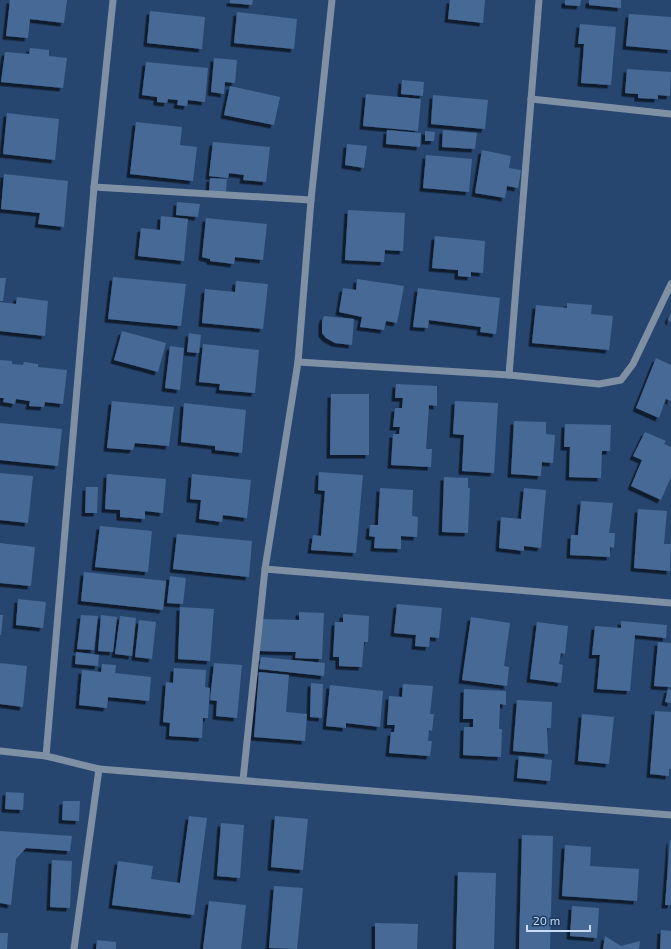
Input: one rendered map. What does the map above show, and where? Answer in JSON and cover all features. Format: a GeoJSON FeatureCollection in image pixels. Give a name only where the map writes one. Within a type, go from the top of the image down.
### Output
{"type":"FeatureCollection","features":[{"type":"Feature","properties":{"kind":"street"},"geometry":{"type":"LineString","coordinates":[[46,756],[94,187],[113,0]]}},
{"type":"Feature","properties":{"kind":"street"},"geometry":{"type":"LineString","coordinates":[[243,780],[264,569],[298,362],[311,200],[332,0]]}},
{"type":"Feature","properties":{"kind":"street"},"geometry":{"type":"LineString","coordinates":[[509,375],[539,0]]}},
{"type":"Feature","properties":{"kind":"street"},"geometry":{"type":"LineString","coordinates":[[531,100],[671,114]]}},
{"type":"Feature","properties":{"kind":"street"},"geometry":{"type":"LineString","coordinates":[[94,187],[311,200]]}},
{"type":"Feature","properties":{"kind":"street"},"geometry":{"type":"LineString","coordinates":[[298,362],[509,375],[598,384],[621,380],[634,364],[671,284]]}},
{"type":"Feature","properties":{"kind":"street"},"geometry":{"type":"LineString","coordinates":[[264,569],[671,603]]}},
{"type":"Feature","properties":{"kind":"street"},"geometry":{"type":"LineString","coordinates":[[0,752],[46,756],[99,769],[671,815]]}},
{"type":"Feature","properties":{"kind":"street"},"geometry":{"type":"LineString","coordinates":[[74,949],[99,769]]}},
{"type":"Feature","properties":{"kind":"building"},"geometry":{"type":"Polygon","coordinates":[[[10,0],[67,0],[64,23],[30,19],[28,38],[6,36],[10,0]]]}},
{"type":"Feature","properties":{"kind":"building"},"geometry":{"type":"Polygon","coordinates":[[[230,0],[253,0],[252,5],[230,3],[230,0]]]}},
{"type":"Feature","properties":{"kind":"building"},"geometry":{"type":"Polygon","coordinates":[[[450,0],[485,0],[483,23],[448,19],[450,0]]]}},
{"type":"Feature","properties":{"kind":"building"},"geometry":{"type":"Polygon","coordinates":[[[565,0],[581,0],[580,6],[565,5],[565,0]]]}},
{"type":"Feature","properties":{"kind":"building"},"geometry":{"type":"Polygon","coordinates":[[[589,0],[621,0],[621,8],[589,5],[589,0]]]}},
{"type":"Feature","properties":{"kind":"building"},"geometry":{"type":"Polygon","coordinates":[[[150,11],[205,17],[202,49],[147,43],[150,11]]]}},
{"type":"Feature","properties":{"kind":"building"},"geometry":{"type":"Polygon","coordinates":[[[237,12],[297,19],[294,49],[234,43],[237,12]]]}},
{"type":"Feature","properties":{"kind":"building"},"geometry":{"type":"Polygon","coordinates":[[[629,14],[671,17],[671,50],[626,46],[629,14]]]}},
{"type":"Feature","properties":{"kind":"building"},"geometry":{"type":"Polygon","coordinates":[[[580,24],[616,27],[611,85],[581,83],[584,44],[578,44],[580,24]]]}},
{"type":"Feature","properties":{"kind":"building"},"geometry":{"type":"Polygon","coordinates":[[[30,48],[49,50],[49,56],[67,58],[63,88],[1,82],[5,52],[29,54],[30,48]]]}},
{"type":"Feature","properties":{"kind":"building"},"geometry":{"type":"Polygon","coordinates":[[[214,58],[237,60],[235,83],[225,82],[224,94],[211,92],[214,58]]]}},
{"type":"Feature","properties":{"kind":"building"},"geometry":{"type":"Polygon","coordinates":[[[146,62],[208,68],[205,102],[188,100],[187,106],[177,105],[178,100],[168,99],[167,103],[157,102],[157,97],[142,95],[146,62]]]}},
{"type":"Feature","properties":{"kind":"building"},"geometry":{"type":"Polygon","coordinates":[[[627,69],[671,72],[670,96],[658,95],[658,99],[638,98],[638,94],[625,93],[627,69]]]}},
{"type":"Feature","properties":{"kind":"building"},"geometry":{"type":"Polygon","coordinates":[[[402,80],[424,82],[423,96],[401,94],[402,80]]]}},
{"type":"Feature","properties":{"kind":"building"},"geometry":{"type":"Polygon","coordinates":[[[230,86],[280,97],[274,125],[224,115],[230,86]]]}},
{"type":"Feature","properties":{"kind":"building"},"geometry":{"type":"Polygon","coordinates":[[[366,94],[421,99],[418,131],[363,126],[366,94]]]}},
{"type":"Feature","properties":{"kind":"building"},"geometry":{"type":"Polygon","coordinates":[[[433,95],[488,100],[485,129],[431,124],[433,95]]]}},
{"type":"Feature","properties":{"kind":"building"},"geometry":{"type":"Polygon","coordinates":[[[7,113],[59,119],[55,160],[3,154],[7,113]]]}},
{"type":"Feature","properties":{"kind":"building"},"geometry":{"type":"Polygon","coordinates":[[[136,122],[182,127],[180,145],[197,147],[193,181],[130,174],[136,122]]]}},
{"type":"Feature","properties":{"kind":"building"},"geometry":{"type":"Polygon","coordinates":[[[387,130],[421,133],[420,147],[386,144],[387,130]]]}},
{"type":"Feature","properties":{"kind":"building"},"geometry":{"type":"Polygon","coordinates":[[[443,130],[477,133],[475,149],[442,147],[443,130]]]}},
{"type":"Feature","properties":{"kind":"building"},"geometry":{"type":"Polygon","coordinates":[[[425,131],[435,132],[434,141],[425,141],[425,131]]]}},
{"type":"Feature","properties":{"kind":"building"},"geometry":{"type":"Polygon","coordinates":[[[213,142],[270,147],[266,182],[243,180],[244,175],[229,173],[228,178],[209,176],[213,142]]]}},
{"type":"Feature","properties":{"kind":"building"},"geometry":{"type":"Polygon","coordinates":[[[347,144],[367,146],[364,168],[345,165],[347,144]]]}},
{"type":"Feature","properties":{"kind":"building"},"geometry":{"type":"Polygon","coordinates":[[[482,150],[511,156],[509,168],[521,170],[518,188],[507,186],[505,198],[475,193],[482,150]]]}},
{"type":"Feature","properties":{"kind":"building"},"geometry":{"type":"Polygon","coordinates":[[[426,155],[472,159],[469,192],[423,188],[426,155]]]}},
{"type":"Feature","properties":{"kind":"building"},"geometry":{"type":"Polygon","coordinates":[[[4,174],[68,181],[64,227],[38,224],[40,213],[1,209],[4,174]]]}},
{"type":"Feature","properties":{"kind":"building"},"geometry":{"type":"Polygon","coordinates":[[[210,178],[227,179],[226,192],[209,191],[210,178]]]}},
{"type":"Feature","properties":{"kind":"building"},"geometry":{"type":"Polygon","coordinates":[[[177,202],[200,204],[198,217],[176,215],[177,202]]]}},
{"type":"Feature","properties":{"kind":"building"},"geometry":{"type":"Polygon","coordinates":[[[348,210],[405,213],[403,251],[385,250],[384,262],[345,260],[348,210]]]}},
{"type":"Feature","properties":{"kind":"building"},"geometry":{"type":"Polygon","coordinates":[[[161,216],[188,219],[184,261],[138,256],[141,228],[160,230],[161,216]]]}},
{"type":"Feature","properties":{"kind":"building"},"geometry":{"type":"Polygon","coordinates":[[[206,218],[267,224],[263,260],[235,257],[234,264],[210,261],[210,259],[202,257],[206,218]]]}},
{"type":"Feature","properties":{"kind":"building"},"geometry":{"type":"Polygon","coordinates":[[[435,236],[485,241],[483,273],[471,272],[471,277],[458,276],[458,270],[432,268],[435,236]]]}},
{"type":"Feature","properties":{"kind":"building"},"geometry":{"type":"Polygon","coordinates":[[[113,277],[186,284],[181,326],[108,319],[113,277]]]}},
{"type":"Feature","properties":{"kind":"building"},"geometry":{"type":"Polygon","coordinates":[[[0,278],[6,278],[3,301],[0,301],[0,278]]]}},
{"type":"Feature","properties":{"kind":"building"},"geometry":{"type":"Polygon","coordinates":[[[357,279],[404,286],[397,323],[386,321],[384,330],[360,327],[362,317],[339,312],[343,288],[356,290],[357,279]]]}},
{"type":"Feature","properties":{"kind":"building"},"geometry":{"type":"Polygon","coordinates":[[[236,281],[268,284],[263,329],[202,323],[205,289],[235,292],[236,281]]]}},
{"type":"Feature","properties":{"kind":"building"},"geometry":{"type":"Polygon","coordinates":[[[418,288],[500,298],[496,334],[480,332],[481,327],[429,320],[428,328],[413,327],[418,288]]]}},
{"type":"Feature","properties":{"kind":"building"},"geometry":{"type":"Polygon","coordinates":[[[17,297],[48,301],[45,336],[0,331],[0,302],[16,304],[17,297]]]}},
{"type":"Feature","properties":{"kind":"building"},"geometry":{"type":"Polygon","coordinates":[[[567,303],[592,305],[591,314],[613,316],[609,350],[532,343],[536,305],[567,308],[567,303]]]}},
{"type":"Feature","properties":{"kind":"building"},"geometry":{"type":"Polygon","coordinates":[[[671,313],[671,322],[668,320],[671,313]]]}},
{"type":"Feature","properties":{"kind":"building"},"geometry":{"type":"Polygon","coordinates":[[[324,316],[354,319],[352,345],[335,343],[326,338],[322,333],[322,321],[324,316]]]}},
{"type":"Feature","properties":{"kind":"building"},"geometry":{"type":"Polygon","coordinates":[[[122,331],[166,343],[158,372],[114,360],[122,331]]]}},
{"type":"Feature","properties":{"kind":"building"},"geometry":{"type":"Polygon","coordinates":[[[189,333],[201,335],[199,353],[187,352],[189,333]]]}},
{"type":"Feature","properties":{"kind":"building"},"geometry":{"type":"Polygon","coordinates":[[[203,344],[259,350],[255,393],[219,390],[220,384],[199,382],[203,344]]]}},
{"type":"Feature","properties":{"kind":"building"},"geometry":{"type":"Polygon","coordinates":[[[170,346],[184,348],[180,390],[165,388],[170,346]]]}},
{"type":"Feature","properties":{"kind":"building"},"geometry":{"type":"Polygon","coordinates":[[[656,358],[671,365],[671,401],[666,399],[659,418],[636,408],[656,358]]]}},
{"type":"Feature","properties":{"kind":"building"},"geometry":{"type":"Polygon","coordinates":[[[0,360],[12,361],[12,364],[23,365],[24,362],[38,364],[38,367],[67,370],[63,404],[45,402],[44,407],[29,406],[30,401],[16,399],[15,404],[3,402],[4,398],[0,398],[0,360]]]}},
{"type":"Feature","properties":{"kind":"building"},"geometry":{"type":"Polygon","coordinates":[[[396,384],[437,386],[437,406],[429,405],[426,449],[432,449],[431,467],[391,465],[393,434],[399,434],[400,427],[393,427],[395,408],[402,408],[403,398],[395,398],[396,384]]]}},
{"type":"Feature","properties":{"kind":"building"},"geometry":{"type":"Polygon","coordinates":[[[331,394],[369,394],[369,455],[330,455],[331,394]]]}},
{"type":"Feature","properties":{"kind":"building"},"geometry":{"type":"Polygon","coordinates":[[[112,401],[174,407],[169,446],[135,443],[133,450],[107,448],[112,401]]]}},
{"type":"Feature","properties":{"kind":"building"},"geometry":{"type":"Polygon","coordinates":[[[455,401],[498,403],[494,473],[462,471],[464,435],[453,434],[455,401]]]}},
{"type":"Feature","properties":{"kind":"building"},"geometry":{"type":"Polygon","coordinates":[[[184,403],[246,410],[242,453],[215,450],[215,446],[181,442],[184,403]]]}},
{"type":"Feature","properties":{"kind":"building"},"geometry":{"type":"Polygon","coordinates":[[[514,421],[546,422],[546,434],[555,435],[553,463],[542,462],[541,476],[511,474],[514,421]]]}},
{"type":"Feature","properties":{"kind":"building"},"geometry":{"type":"Polygon","coordinates":[[[0,423],[62,429],[58,466],[0,460],[0,423]]]}},
{"type":"Feature","properties":{"kind":"building"},"geometry":{"type":"Polygon","coordinates":[[[565,424],[611,425],[610,451],[602,451],[601,478],[569,477],[570,447],[564,447],[565,424]]]}},
{"type":"Feature","properties":{"kind":"building"},"geometry":{"type":"Polygon","coordinates":[[[645,432],[666,441],[664,444],[671,447],[671,477],[661,500],[631,486],[642,460],[633,456],[645,432]]]}},
{"type":"Feature","properties":{"kind":"building"},"geometry":{"type":"Polygon","coordinates":[[[319,472],[363,475],[356,553],[311,550],[313,535],[321,536],[325,491],[318,490],[319,472]]]}},
{"type":"Feature","properties":{"kind":"building"},"geometry":{"type":"Polygon","coordinates":[[[0,473],[33,476],[28,523],[0,520],[0,473]]]}},
{"type":"Feature","properties":{"kind":"building"},"geometry":{"type":"Polygon","coordinates":[[[107,474],[166,479],[163,513],[145,511],[145,519],[120,517],[120,510],[105,509],[107,474]]]}},
{"type":"Feature","properties":{"kind":"building"},"geometry":{"type":"Polygon","coordinates":[[[192,474],[251,480],[247,518],[223,515],[222,522],[199,519],[201,500],[190,499],[192,474]]]}},
{"type":"Feature","properties":{"kind":"building"},"geometry":{"type":"Polygon","coordinates":[[[444,477],[468,478],[468,488],[470,488],[468,533],[442,532],[444,477]]]}},
{"type":"Feature","properties":{"kind":"building"},"geometry":{"type":"Polygon","coordinates":[[[86,487],[98,487],[97,513],[85,513],[86,487]]]}},
{"type":"Feature","properties":{"kind":"building"},"geometry":{"type":"Polygon","coordinates":[[[380,488],[413,490],[412,516],[418,517],[417,537],[401,536],[401,549],[374,548],[375,537],[369,536],[370,525],[378,525],[380,488]]]}},
{"type":"Feature","properties":{"kind":"building"},"geometry":{"type":"Polygon","coordinates":[[[524,488],[546,490],[541,548],[524,546],[524,551],[499,548],[501,517],[521,519],[524,488]]]}},
{"type":"Feature","properties":{"kind":"building"},"geometry":{"type":"Polygon","coordinates":[[[581,501],[613,503],[609,533],[615,533],[614,548],[610,547],[610,557],[570,555],[571,535],[578,535],[581,501]]]}},
{"type":"Feature","properties":{"kind":"building"},"geometry":{"type":"Polygon","coordinates":[[[638,509],[667,511],[664,544],[671,544],[670,571],[634,568],[638,509]]]}},
{"type":"Feature","properties":{"kind":"building"},"geometry":{"type":"Polygon","coordinates":[[[100,526],[152,531],[148,572],[95,567],[100,526]]]}},
{"type":"Feature","properties":{"kind":"building"},"geometry":{"type":"Polygon","coordinates":[[[177,534],[252,541],[249,577],[173,569],[177,534]]]}},
{"type":"Feature","properties":{"kind":"building"},"geometry":{"type":"Polygon","coordinates":[[[0,543],[35,547],[31,586],[0,583],[0,543]]]}},
{"type":"Feature","properties":{"kind":"building"},"geometry":{"type":"Polygon","coordinates":[[[84,572],[166,581],[163,610],[81,601],[84,572]]]}},
{"type":"Feature","properties":{"kind":"building"},"geometry":{"type":"Polygon","coordinates":[[[170,576],[186,578],[183,604],[167,603],[170,576]]]}},
{"type":"Feature","properties":{"kind":"building"},"geometry":{"type":"Polygon","coordinates":[[[18,599],[46,602],[43,628],[16,625],[18,599]]]}},
{"type":"Feature","properties":{"kind":"building"},"geometry":{"type":"Polygon","coordinates":[[[397,604],[442,608],[439,638],[430,637],[429,647],[415,646],[416,635],[394,633],[397,604]]]}},
{"type":"Feature","properties":{"kind":"building"},"geometry":{"type":"Polygon","coordinates":[[[180,607],[214,609],[210,661],[178,659],[180,607]]]}},
{"type":"Feature","properties":{"kind":"building"},"geometry":{"type":"Polygon","coordinates":[[[299,612],[324,613],[322,659],[295,658],[296,652],[260,651],[261,619],[299,620],[299,612]]]}},
{"type":"Feature","properties":{"kind":"building"},"geometry":{"type":"Polygon","coordinates":[[[343,614],[369,616],[368,642],[364,642],[362,667],[339,666],[339,657],[333,657],[335,622],[343,622],[343,614]]]}},
{"type":"Feature","properties":{"kind":"building"},"geometry":{"type":"Polygon","coordinates":[[[0,615],[3,615],[1,635],[0,635],[0,615]]]}},
{"type":"Feature","properties":{"kind":"building"},"geometry":{"type":"Polygon","coordinates":[[[81,615],[98,616],[94,650],[77,649],[81,615]]]}},
{"type":"Feature","properties":{"kind":"building"},"geometry":{"type":"Polygon","coordinates":[[[101,615],[117,617],[113,652],[98,651],[101,615]]]}},
{"type":"Feature","properties":{"kind":"building"},"geometry":{"type":"Polygon","coordinates":[[[120,616],[136,618],[132,656],[115,654],[120,616]]]}},
{"type":"Feature","properties":{"kind":"building"},"geometry":{"type":"Polygon","coordinates":[[[471,617],[510,623],[504,666],[509,667],[507,686],[462,680],[471,617]]]}},
{"type":"Feature","properties":{"kind":"building"},"geometry":{"type":"Polygon","coordinates":[[[139,620],[156,622],[152,659],[135,657],[139,620]]]}},
{"type":"Feature","properties":{"kind":"building"},"geometry":{"type":"Polygon","coordinates":[[[621,621],[667,625],[666,638],[635,635],[630,691],[597,689],[600,655],[592,655],[595,626],[621,628],[621,621]]]}},
{"type":"Feature","properties":{"kind":"building"},"geometry":{"type":"Polygon","coordinates":[[[537,622],[568,626],[565,654],[561,653],[559,664],[563,665],[561,683],[530,679],[537,622]]]}},
{"type":"Feature","properties":{"kind":"building"},"geometry":{"type":"Polygon","coordinates":[[[658,642],[671,643],[671,687],[654,686],[658,642]]]}},
{"type":"Feature","properties":{"kind":"building"},"geometry":{"type":"Polygon","coordinates":[[[76,652],[99,655],[98,666],[75,664],[76,652]]]}},
{"type":"Feature","properties":{"kind":"building"},"geometry":{"type":"Polygon","coordinates":[[[261,657],[325,663],[324,676],[259,669],[261,657]]]}},
{"type":"Feature","properties":{"kind":"building"},"geometry":{"type":"Polygon","coordinates":[[[0,663],[27,666],[23,707],[0,704],[0,663]]]}},
{"type":"Feature","properties":{"kind":"building"},"geometry":{"type":"Polygon","coordinates":[[[214,663],[242,665],[237,718],[216,716],[217,701],[210,700],[214,663]]]}},
{"type":"Feature","properties":{"kind":"building"},"geometry":{"type":"Polygon","coordinates":[[[102,664],[116,665],[115,673],[151,677],[149,701],[108,697],[107,708],[79,705],[82,670],[101,672],[102,664]]]}},
{"type":"Feature","properties":{"kind":"building"},"geometry":{"type":"Polygon","coordinates":[[[174,668],[206,670],[205,687],[210,688],[208,718],[203,718],[202,738],[169,736],[170,723],[163,722],[166,682],[173,683],[174,668]]]}},
{"type":"Feature","properties":{"kind":"building"},"geometry":{"type":"Polygon","coordinates":[[[259,672],[289,675],[286,712],[307,714],[305,741],[254,737],[259,672]]]}},
{"type":"Feature","properties":{"kind":"building"},"geometry":{"type":"Polygon","coordinates":[[[311,683],[323,684],[322,718],[310,717],[311,683]]]}},
{"type":"Feature","properties":{"kind":"building"},"geometry":{"type":"Polygon","coordinates":[[[403,684],[433,686],[430,714],[434,714],[432,731],[429,730],[428,741],[432,741],[430,756],[389,753],[391,732],[394,732],[395,725],[387,725],[389,696],[402,697],[403,684]]]}},
{"type":"Feature","properties":{"kind":"building"},"geometry":{"type":"Polygon","coordinates":[[[330,685],[383,691],[380,727],[346,723],[346,728],[326,726],[330,685]]]}},
{"type":"Feature","properties":{"kind":"building"},"geometry":{"type":"Polygon","coordinates":[[[464,689],[506,691],[506,705],[500,704],[499,729],[502,729],[501,757],[463,755],[464,727],[473,727],[473,719],[463,719],[464,689]]]}},
{"type":"Feature","properties":{"kind":"building"},"geometry":{"type":"Polygon","coordinates":[[[668,689],[671,690],[671,703],[665,702],[668,689]]]}},
{"type":"Feature","properties":{"kind":"building"},"geometry":{"type":"Polygon","coordinates":[[[517,700],[552,702],[551,728],[547,728],[548,754],[513,751],[517,700]]]}},
{"type":"Feature","properties":{"kind":"building"},"geometry":{"type":"Polygon","coordinates":[[[655,711],[671,712],[671,769],[669,769],[669,776],[650,774],[655,711]]]}},
{"type":"Feature","properties":{"kind":"building"},"geometry":{"type":"Polygon","coordinates":[[[582,714],[614,717],[609,764],[578,761],[582,714]]]}},
{"type":"Feature","properties":{"kind":"building"},"geometry":{"type":"Polygon","coordinates":[[[519,756],[552,760],[550,781],[517,778],[519,756]]]}},
{"type":"Feature","properties":{"kind":"building"},"geometry":{"type":"Polygon","coordinates":[[[6,792],[24,793],[23,810],[5,809],[6,792]]]}},
{"type":"Feature","properties":{"kind":"building"},"geometry":{"type":"Polygon","coordinates":[[[63,801],[80,801],[79,821],[62,820],[63,801]]]}},
{"type":"Feature","properties":{"kind":"building"},"geometry":{"type":"Polygon","coordinates":[[[189,816],[207,818],[194,915],[112,905],[118,861],[153,866],[151,879],[180,883],[189,816]]]}},
{"type":"Feature","properties":{"kind":"building"},"geometry":{"type":"Polygon","coordinates":[[[275,816],[308,819],[303,870],[271,867],[275,816]]]}},
{"type":"Feature","properties":{"kind":"building"},"geometry":{"type":"Polygon","coordinates":[[[221,823],[244,825],[240,878],[217,876],[221,823]]]}},
{"type":"Feature","properties":{"kind":"building"},"geometry":{"type":"Polygon","coordinates":[[[0,831],[72,836],[70,851],[26,848],[16,859],[11,905],[0,903],[0,831]]]}},
{"type":"Feature","properties":{"kind":"building"},"geometry":{"type":"Polygon","coordinates":[[[522,835],[553,836],[550,949],[519,949],[522,835]]]}},
{"type":"Feature","properties":{"kind":"building"},"geometry":{"type":"Polygon","coordinates":[[[670,840],[671,905],[665,905],[670,840]]]}},
{"type":"Feature","properties":{"kind":"building"},"geometry":{"type":"Polygon","coordinates":[[[565,845],[591,847],[590,866],[639,869],[637,901],[562,896],[565,845]]]}},
{"type":"Feature","properties":{"kind":"building"},"geometry":{"type":"Polygon","coordinates":[[[52,860],[72,861],[70,908],[50,907],[52,860]]]}},
{"type":"Feature","properties":{"kind":"building"},"geometry":{"type":"Polygon","coordinates":[[[458,872],[496,873],[494,949],[456,949],[458,872]]]}},
{"type":"Feature","properties":{"kind":"building"},"geometry":{"type":"Polygon","coordinates":[[[274,886],[303,888],[297,949],[269,948],[274,886]]]}},
{"type":"Feature","properties":{"kind":"building"},"geometry":{"type":"Polygon","coordinates":[[[209,901],[246,905],[241,949],[203,949],[209,901]]]}},
{"type":"Feature","properties":{"kind":"building"},"geometry":{"type":"Polygon","coordinates":[[[572,906],[599,908],[597,938],[570,936],[572,906]]]}},
{"type":"Feature","properties":{"kind":"building"},"geometry":{"type":"Polygon","coordinates":[[[375,923],[418,924],[417,949],[375,949],[375,923]]]}},
{"type":"Feature","properties":{"kind":"building"},"geometry":{"type":"Polygon","coordinates":[[[661,930],[671,931],[671,949],[660,949],[661,930]]]}},
{"type":"Feature","properties":{"kind":"building"},"geometry":{"type":"Polygon","coordinates":[[[0,933],[8,933],[7,949],[0,949],[0,933]]]}},
{"type":"Feature","properties":{"kind":"building"},"geometry":{"type":"Polygon","coordinates":[[[605,936],[621,946],[640,941],[639,949],[603,949],[605,936]]]}},
{"type":"Feature","properties":{"kind":"building"},"geometry":{"type":"Polygon","coordinates":[[[97,940],[116,942],[116,949],[96,949],[97,940]]]}}]}
